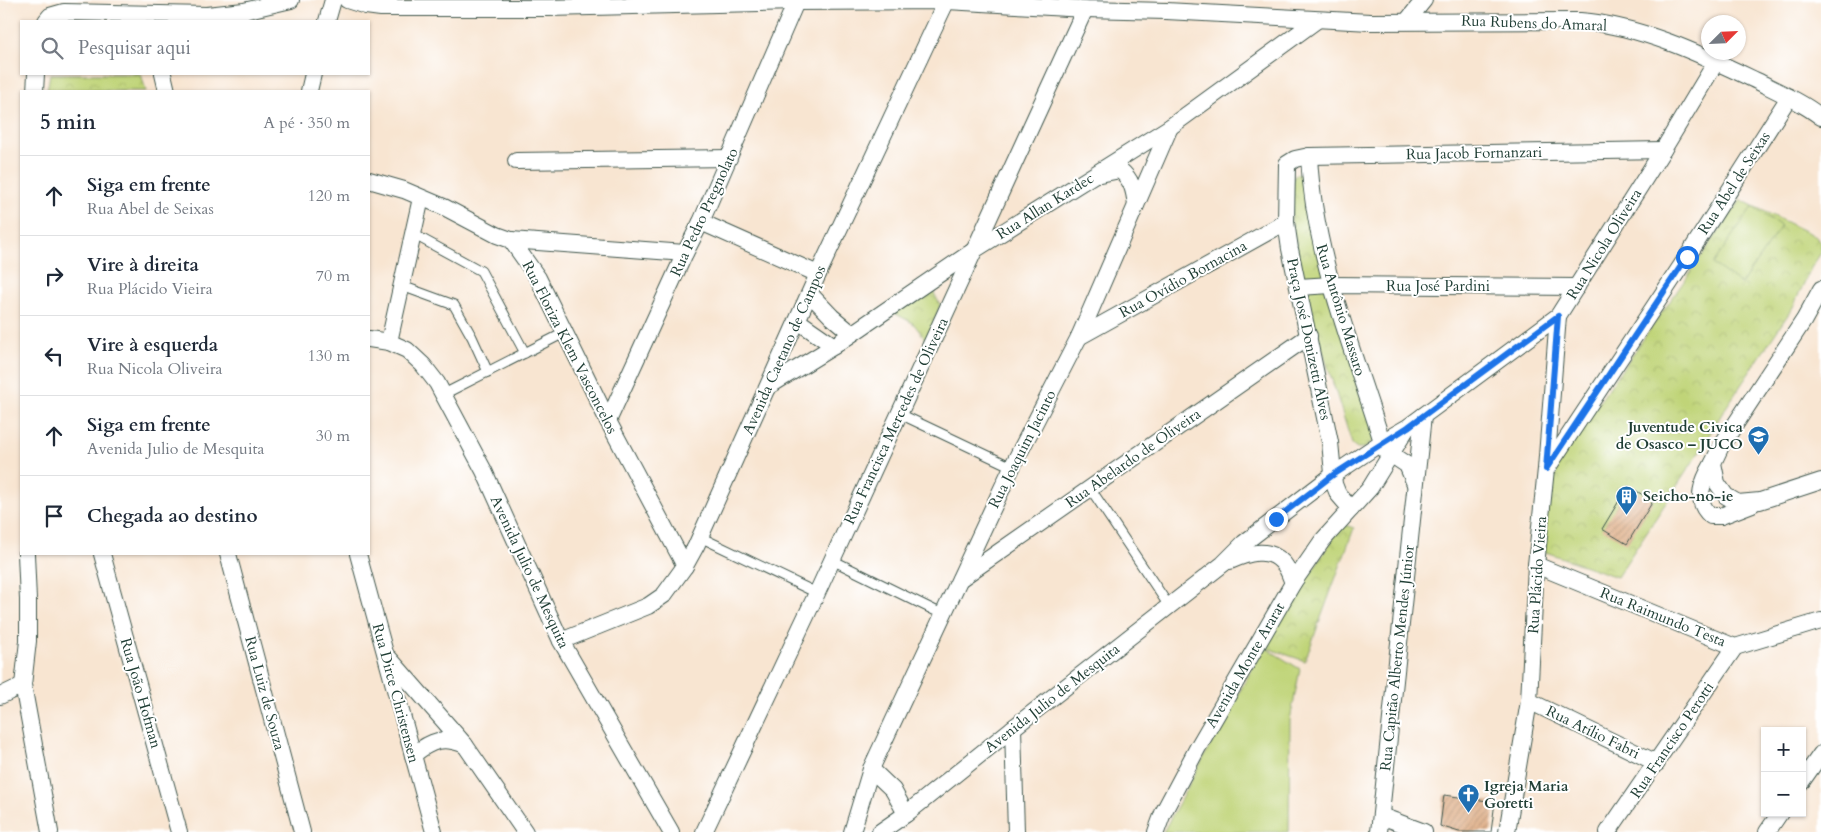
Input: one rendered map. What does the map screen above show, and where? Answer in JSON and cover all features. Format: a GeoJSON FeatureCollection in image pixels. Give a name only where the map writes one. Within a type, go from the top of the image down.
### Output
{"type":"FeatureCollection","features":[{"type":"Feature","properties":{"kind":"street"},"geometry":{"type":"LineString","coordinates":[[48,19],[64,12],[150,18],[208,15],[244,11],[291,0]]}},
{"type":"Feature","properties":{"kind":"street"},"geometry":{"type":"LineString","coordinates":[[327,20],[333,0]]}},
{"type":"Feature","properties":{"kind":"street","name":"Rua Rubens do Amaral"},"geometry":{"type":"LineString","coordinates":[[347,0],[381,8],[549,8],[665,3],[947,0],[1085,9],[1166,11],[1370,22],[1605,23],[1674,45],[1716,62],[1789,97],[1821,116]]}},
{"type":"Feature","properties":{"kind":"street","name":"Avenida Caetano de Campos"},"geometry":{"type":"LineString","coordinates":[[561,641],[648,606],[664,595],[685,566],[769,386],[818,274],[947,0]]}},
{"type":"Feature","properties":{"kind":"street"},"geometry":{"type":"LineString","coordinates":[[1407,21],[1424,0]]}},
{"type":"Feature","properties":{"kind":"street","name":"Rua Pedro Pregnolato"},"geometry":{"type":"LineString","coordinates":[[608,421],[701,222],[796,2]]}},
{"type":"Feature","properties":{"kind":"street","name":"Rua Francisca Mercedes de Oliveira"},"geometry":{"type":"LineString","coordinates":[[704,832],[900,414],[1085,9]]}},
{"type":"Feature","properties":{"kind":"street","name":"Rua Allan Kardec"},"geometry":{"type":"LineString","coordinates":[[769,386],[834,346],[976,249],[1170,127],[1317,20]]}},
{"type":"Feature","properties":{"kind":"street","name":"Rua Nicola Oliveira"},"geometry":{"type":"LineString","coordinates":[[1351,509],[1376,479],[1387,453],[1408,427],[1558,316],[1716,62]]}},
{"type":"Feature","properties":{"kind":"street"},"geometry":{"type":"LineString","coordinates":[[35,90],[36,75]]}},
{"type":"Feature","properties":{"kind":"street"},"geometry":{"type":"LineString","coordinates":[[163,75],[167,90]]}},
{"type":"Feature","properties":{"kind":"street"},"geometry":{"type":"LineString","coordinates":[[310,90],[313,75]]}},
{"type":"Feature","properties":{"kind":"street","name":"Rua Abel de Seixas"},"geometry":{"type":"LineString","coordinates":[[1546,469],[1687,257],[1789,97]]}},
{"type":"Feature","properties":{"kind":"street","name":"Rua Joaquim Jacinto"},"geometry":{"type":"LineString","coordinates":[[852,832],[871,769],[1012,467],[1079,337],[1170,127]]}},
{"type":"Feature","properties":{"kind":"street","name":"Rua Jacob Fornanzari"},"geometry":{"type":"LineString","coordinates":[[1287,164],[1295,159],[1310,156],[1663,150]]}},
{"type":"Feature","properties":{"kind":"street","name":"Rua Antônio Massaro"},"geometry":{"type":"LineString","coordinates":[[1310,156],[1314,210],[1331,285],[1387,453]]}},
{"type":"Feature","properties":{"kind":"street"},"geometry":{"type":"LineString","coordinates":[[516,161],[729,158]]}},
{"type":"Feature","properties":{"kind":"street","name":"Praça José Donizetti Alves"},"geometry":{"type":"LineString","coordinates":[[1287,164],[1286,222],[1330,442],[1333,475],[1338,494],[1351,509]]}},
{"type":"Feature","properties":{"kind":"street"},"geometry":{"type":"LineString","coordinates":[[1093,176],[1120,170],[1127,176],[1134,188],[1136,205]]}},
{"type":"Feature","properties":{"kind":"street"},"geometry":{"type":"LineString","coordinates":[[370,180],[444,207],[497,235],[511,240],[685,253]]}},
{"type":"Feature","properties":{"kind":"street"},"geometry":{"type":"LineString","coordinates":[[389,342],[421,198]]}},
{"type":"Feature","properties":{"kind":"street"},"geometry":{"type":"LineString","coordinates":[[701,222],[818,274]]}},
{"type":"Feature","properties":{"kind":"street","name":"Rua Ovídio Bornacina"},"geometry":{"type":"LineString","coordinates":[[1079,337],[1286,222]]}},
{"type":"Feature","properties":{"kind":"street","name":"Rua Floriza Klem Vasconcelos"},"geometry":{"type":"LineString","coordinates":[[511,240],[538,278],[608,421],[685,566]]}},
{"type":"Feature","properties":{"kind":"street","name":"Rua José Pardini"},"geometry":{"type":"LineString","coordinates":[[1299,287],[1331,285],[1577,287]]}},
{"type":"Feature","properties":{"kind":"street"},"geometry":{"type":"LineString","coordinates":[[1821,289],[1804,320],[1721,446],[1706,476],[1700,500],[1703,510],[1711,516],[1720,516],[1821,481]]}},
{"type":"Feature","properties":{"kind":"street"},"geometry":{"type":"LineString","coordinates":[[810,294],[832,317],[851,333]]}},
{"type":"Feature","properties":{"kind":"street","name":"Rua Plácido Vieira"},"geometry":{"type":"LineString","coordinates":[[1507,832],[1529,701],[1536,565],[1546,469],[1558,316]]}},
{"type":"Feature","properties":{"kind":"street"},"geometry":{"type":"LineString","coordinates":[[798,320],[834,346]]}},
{"type":"Feature","properties":{"kind":"street","name":"Rua Abelardo de Oliveira"},"geometry":{"type":"LineString","coordinates":[[958,580],[1309,336]]}},
{"type":"Feature","properties":{"kind":"street","name":"Avenida Julio de Mesquita"},"geometry":{"type":"LineString","coordinates":[[370,339],[389,342],[407,350],[423,364],[444,394],[484,471],[561,641],[671,832]]}},
{"type":"Feature","properties":{"kind":"street","name":"Rua Capitão Alberto Mendes Júnior"},"geometry":{"type":"LineString","coordinates":[[1380,824],[1423,416]]}},
{"type":"Feature","properties":{"kind":"street"},"geometry":{"type":"LineString","coordinates":[[1387,453],[1407,465],[1415,484]]}},
{"type":"Feature","properties":{"kind":"street","name":"Rua Nicola Oliveira"},"geometry":{"type":"LineString","coordinates":[[1333,475],[1358,458],[1387,453]]}},
{"type":"Feature","properties":{"kind":"street"},"geometry":{"type":"LineString","coordinates":[[1358,458],[1370,465],[1376,479]]}},
{"type":"Feature","properties":{"kind":"street"},"geometry":{"type":"LineString","coordinates":[[1713,463],[1717,483],[1726,496],[1738,502],[1760,501]]}},
{"type":"Feature","properties":{"kind":"street","name":"Avenida Julio de Mesquita"},"geometry":{"type":"LineString","coordinates":[[880,832],[906,814],[1223,564],[1244,543],[1333,475]]}},
{"type":"Feature","properties":{"kind":"street","name":"Avenida Monte Ararat"},"geometry":{"type":"LineString","coordinates":[[1156,832],[1163,813],[1198,747],[1292,584],[1322,541],[1337,522],[1351,509]]}},
{"type":"Feature","properties":{"kind":"street","name":"Avenida Julio de Mesquita"},"geometry":{"type":"LineString","coordinates":[[1223,564],[1251,553],[1268,554],[1282,562],[1292,584]]}},
{"type":"Feature","properties":{"kind":"street"},"geometry":{"type":"LineString","coordinates":[[26,555],[28,641],[23,685],[50,832]]}},
{"type":"Feature","properties":{"kind":"street","name":"Rua João Hofman"},"geometry":{"type":"LineString","coordinates":[[102,555],[179,832]]}},
{"type":"Feature","properties":{"kind":"street","name":"Rua Luiz de Souza"},"geometry":{"type":"LineString","coordinates":[[228,555],[302,832]]}},
{"type":"Feature","properties":{"kind":"street","name":"Rua Dirce Christensen"},"geometry":{"type":"LineString","coordinates":[[358,555],[434,832]]}},
{"type":"Feature","properties":{"kind":"street","name":"Rua Raimundo Testa"},"geometry":{"type":"LineString","coordinates":[[1536,565],[1735,647],[1821,621]]}},
{"type":"Feature","properties":{"kind":"street","name":"Rua Francisco Perotti"},"geometry":{"type":"LineString","coordinates":[[1608,832],[1735,647]]}},
{"type":"Feature","properties":{"kind":"street"},"geometry":{"type":"LineString","coordinates":[[386,654],[466,745],[525,832]]}},
{"type":"Feature","properties":{"kind":"street"},"geometry":{"type":"LineString","coordinates":[[0,696],[23,685]]}},
{"type":"Feature","properties":{"kind":"street","name":"Rua Atílio Fabri"},"geometry":{"type":"LineString","coordinates":[[1529,701],[1657,763]]}},
{"type":"Feature","properties":{"kind":"street"},"geometry":{"type":"LineString","coordinates":[[1013,728],[1016,832]]}},
{"type":"Feature","properties":{"kind":"street"},"geometry":{"type":"LineString","coordinates":[[413,754],[425,745],[438,740],[453,740],[466,745]]}},
{"type":"Feature","properties":{"kind":"street"},"geometry":{"type":"LineString","coordinates":[[1806,775],[1821,754]]}},
{"type":"Feature","properties":{"kind":"street"},"geometry":{"type":"LineString","coordinates":[[871,769],[892,790],[906,814]]}},
{"type":"Feature","properties":{"kind":"street"},"geometry":{"type":"LineString","coordinates":[[1766,832],[1777,817]]}},
{"type":"Feature","properties":{"kind":"street"},"geometry":{"type":"LineString","coordinates":[[1380,824],[1424,832]]}},
{"type":"Feature","properties":{"kind":"lane"},"geometry":{"type":"LineString","coordinates":[[413,234],[481,271],[524,353]]}},
{"type":"Feature","properties":{"kind":"lane"},"geometry":{"type":"LineString","coordinates":[[402,286],[454,305],[472,337],[488,372]]}},
{"type":"Feature","properties":{"kind":"lane"},"geometry":{"type":"LineString","coordinates":[[444,394],[564,333]]}},
{"type":"Feature","properties":{"kind":"lane"},"geometry":{"type":"LineString","coordinates":[[900,414],[1012,467]]}},
{"type":"Feature","properties":{"kind":"lane"},"geometry":{"type":"LineString","coordinates":[[1090,488],[1169,606]]}},
{"type":"Feature","properties":{"kind":"lane"},"geometry":{"type":"LineString","coordinates":[[700,537],[817,593]]}},
{"type":"Feature","properties":{"kind":"lane"},"geometry":{"type":"LineString","coordinates":[[832,560],[944,614]]}},
{"type":"Feature","properties":{"kind":"green space"},"geometry":{"type":"Polygon","coordinates":[[[50,75],[141,75],[146,90],[47,90],[50,75]]]}},
{"type":"Feature","properties":{"kind":"green space"},"geometry":{"type":"Polygon","coordinates":[[[1300,173],[1327,279],[1377,436],[1366,448],[1357,448],[1352,444],[1316,329],[1304,283],[1291,220],[1294,175],[1300,173]]]}},
{"type":"Feature","properties":{"kind":"green space"},"geometry":{"type":"Polygon","coordinates":[[[1741,200],[1815,236],[1821,242],[1821,253],[1811,268],[1793,307],[1617,577],[1543,551],[1550,472],[1741,200]]]}},
{"type":"Feature","properties":{"kind":"green space"},"geometry":{"type":"Polygon","coordinates":[[[1752,207],[1781,226],[1741,284],[1713,264],[1752,207]]]}},
{"type":"Feature","properties":{"kind":"green space"},"geometry":{"type":"Polygon","coordinates":[[[933,291],[940,305],[927,341],[913,323],[894,313],[933,291]]]}},
{"type":"Feature","properties":{"kind":"green space"},"geometry":{"type":"Polygon","coordinates":[[[1342,524],[1354,528],[1305,661],[1264,647],[1342,524]]]}},
{"type":"Feature","properties":{"kind":"green space"},"geometry":{"type":"Polygon","coordinates":[[[1264,647],[1300,669],[1290,720],[1289,832],[1163,832],[1264,647]]]}},
{"type":"Feature","properties":{"kind":"building","name":"Seicho-no-ie"},"geometry":{"type":"Polygon","coordinates":[[[1628,486],[1653,501],[1627,544],[1602,529],[1628,486]]]}},
{"type":"Feature","properties":{"kind":"building","name":"Igreja Maria Goretti"},"geometry":{"type":"Polygon","coordinates":[[[1444,795],[1495,802],[1491,832],[1459,832],[1440,826],[1444,795]]]}},
{"type":"Feature","properties":{"kind":"place","name":"Juventude Civica de Osasco – JUCO"},"geometry":{"type":"Point","coordinates":[1759,455]}},
{"type":"Feature","properties":{"kind":"place","name":"Seicho-no-ie"},"geometry":{"type":"Point","coordinates":[1627,515]}},
{"type":"Feature","properties":{"kind":"place","name":"Igreja Maria Goretti"},"geometry":{"type":"Point","coordinates":[1468,814]}},
{"type":"Feature","properties":{"kind":"route"},"geometry":{"type":"LineString","coordinates":[[1276,519],[1333,475],[1408,427],[1558,316],[1546,469],[1687,257]]}}]}
